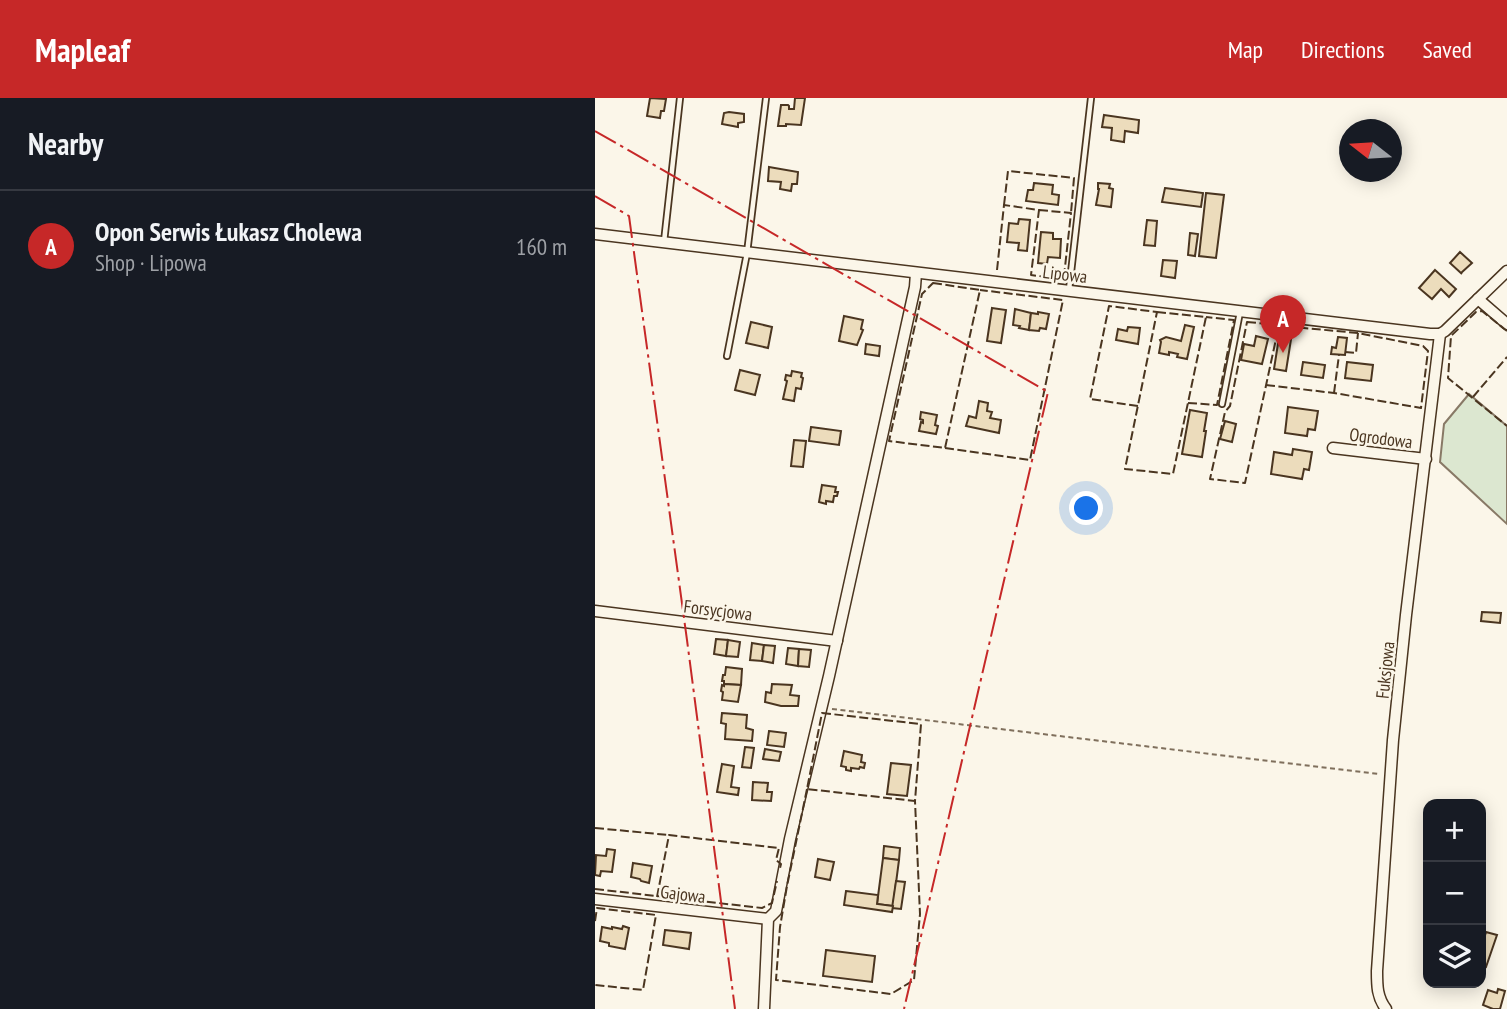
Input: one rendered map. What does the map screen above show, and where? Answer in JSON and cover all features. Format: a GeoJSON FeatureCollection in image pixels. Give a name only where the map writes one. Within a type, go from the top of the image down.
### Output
{"type":"FeatureCollection","features":[{"type":"Feature","properties":{"kind":"street","name":"Lipowa"},"geometry":{"type":"LineString","coordinates":[[595,234],[1440,334]]}},
{"type":"Feature","properties":{"kind":"street"},"geometry":{"type":"LineString","coordinates":[[1440,334],[1507,271]]}},
{"type":"Feature","properties":{"kind":"street"},"geometry":{"type":"LineString","coordinates":[[764,1009],[768,919],[776,911],[916,273]]}},
{"type":"Feature","properties":{"kind":"street"},"geometry":{"type":"LineString","coordinates":[[1478,299],[1507,324]]}},
{"type":"Feature","properties":{"kind":"street","name":"Fuksjowa"},"geometry":{"type":"LineString","coordinates":[[1386,1009],[1377,991],[1377,971],[1391,775],[1406,615],[1440,334]]}},
{"type":"Feature","properties":{"kind":"street","name":"Ogrodowa"},"geometry":{"type":"LineString","coordinates":[[1333,448],[1426,459]]}},
{"type":"Feature","properties":{"kind":"street","name":"Forsycjowa"},"geometry":{"type":"LineString","coordinates":[[595,611],[837,641]]}},
{"type":"Feature","properties":{"kind":"street","name":"Gajowa"},"geometry":{"type":"LineString","coordinates":[[595,899],[768,919]]}},
{"type":"Feature","properties":{"kind":"lane"},"geometry":{"type":"LineString","coordinates":[[664,242],[680,98]]}},
{"type":"Feature","properties":{"kind":"lane"},"geometry":{"type":"LineString","coordinates":[[727,356],[747,253],[766,98]]}},
{"type":"Feature","properties":{"kind":"lane"},"geometry":{"type":"LineString","coordinates":[[1069,291],[1091,98]]}},
{"type":"Feature","properties":{"kind":"lane"},"geometry":{"type":"LineString","coordinates":[[1222,404],[1240,311]]}},
{"type":"Feature","properties":{"kind":"path"},"geometry":{"type":"LineString","coordinates":[[822,708],[1391,775]]}},
{"type":"Feature","properties":{"kind":"green space"},"geometry":{"type":"Polygon","coordinates":[[[1469,394],[1507,426],[1507,524],[1440,462],[1444,424],[1469,394]]]}},
{"type":"Feature","properties":{"kind":"building"},"geometry":{"type":"Polygon","coordinates":[[[650,98],[666,99],[660,118],[647,116],[650,98]]]}},
{"type":"Feature","properties":{"kind":"building"},"geometry":{"type":"Polygon","coordinates":[[[795,98],[805,98],[801,125],[778,126],[781,105],[794,109],[795,98]]]}},
{"type":"Feature","properties":{"kind":"building"},"geometry":{"type":"Polygon","coordinates":[[[724,113],[744,114],[744,122],[738,123],[738,127],[722,124],[724,113]]]}},
{"type":"Feature","properties":{"kind":"building"},"geometry":{"type":"Polygon","coordinates":[[[1104,115],[1139,120],[1138,133],[1125,131],[1124,142],[1111,140],[1112,128],[1102,127],[1104,115]]]}},
{"type":"Feature","properties":{"kind":"building"},"geometry":{"type":"Polygon","coordinates":[[[769,167],[798,172],[797,184],[792,184],[791,191],[780,189],[781,182],[768,181],[769,167]]]}},
{"type":"Feature","properties":{"kind":"building"},"geometry":{"type":"Polygon","coordinates":[[[1034,183],[1053,185],[1052,194],[1059,195],[1058,205],[1026,201],[1028,190],[1033,190],[1034,183]]]}},
{"type":"Feature","properties":{"kind":"building"},"geometry":{"type":"Polygon","coordinates":[[[1098,183],[1110,184],[1109,188],[1113,189],[1111,207],[1096,205],[1098,183]]]}},
{"type":"Feature","properties":{"kind":"building"},"geometry":{"type":"Polygon","coordinates":[[[1165,188],[1203,193],[1201,207],[1162,202],[1165,188]]]}},
{"type":"Feature","properties":{"kind":"building"},"geometry":{"type":"Polygon","coordinates":[[[1206,193],[1224,195],[1216,258],[1199,256],[1206,193]]]}},
{"type":"Feature","properties":{"kind":"building"},"geometry":{"type":"Polygon","coordinates":[[[1019,219],[1030,220],[1027,251],[1018,250],[1019,243],[1007,242],[1009,223],[1018,224],[1019,219]]]}},
{"type":"Feature","properties":{"kind":"building"},"geometry":{"type":"Polygon","coordinates":[[[1147,220],[1157,221],[1155,246],[1144,245],[1147,220]]]}},
{"type":"Feature","properties":{"kind":"building"},"geometry":{"type":"Polygon","coordinates":[[[1041,232],[1053,233],[1053,239],[1061,239],[1060,258],[1048,257],[1047,264],[1038,263],[1041,232]]]}},
{"type":"Feature","properties":{"kind":"building"},"geometry":{"type":"Polygon","coordinates":[[[1190,233],[1198,234],[1195,256],[1188,255],[1190,233]]]}},
{"type":"Feature","properties":{"kind":"building"},"geometry":{"type":"Polygon","coordinates":[[[1460,252],[1472,263],[1462,274],[1450,263],[1460,252]]]}},
{"type":"Feature","properties":{"kind":"building"},"geometry":{"type":"Polygon","coordinates":[[[1163,260],[1177,261],[1175,278],[1161,276],[1163,260]]]}},
{"type":"Feature","properties":{"kind":"building"},"geometry":{"type":"Polygon","coordinates":[[[1435,270],[1456,289],[1449,297],[1441,289],[1432,299],[1419,288],[1435,270]]]}},
{"type":"Feature","properties":{"kind":"building"},"geometry":{"type":"Polygon","coordinates":[[[992,308],[1006,310],[1001,343],[987,341],[992,308]]]}},
{"type":"Feature","properties":{"kind":"building"},"geometry":{"type":"Polygon","coordinates":[[[1015,309],[1031,313],[1029,330],[1013,325],[1015,309]]]}},
{"type":"Feature","properties":{"kind":"building"},"geometry":{"type":"Polygon","coordinates":[[[1031,313],[1049,314],[1046,329],[1029,330],[1031,313]]]}},
{"type":"Feature","properties":{"kind":"building"},"geometry":{"type":"Polygon","coordinates":[[[844,316],[863,320],[863,330],[857,345],[839,341],[844,316]]]}},
{"type":"Feature","properties":{"kind":"building"},"geometry":{"type":"Polygon","coordinates":[[[751,322],[772,327],[768,348],[746,343],[751,322]]]}},
{"type":"Feature","properties":{"kind":"building"},"geometry":{"type":"Polygon","coordinates":[[[1185,325],[1194,327],[1187,359],[1169,352],[1169,355],[1159,353],[1160,340],[1166,337],[1181,341],[1185,325]]]}},
{"type":"Feature","properties":{"kind":"building"},"geometry":{"type":"Polygon","coordinates":[[[1128,327],[1140,328],[1138,344],[1116,340],[1118,329],[1127,331],[1128,327]]]}},
{"type":"Feature","properties":{"kind":"building"},"geometry":{"type":"Polygon","coordinates":[[[1280,331],[1292,333],[1286,371],[1274,369],[1280,331]]]}},
{"type":"Feature","properties":{"kind":"building"},"geometry":{"type":"Polygon","coordinates":[[[1256,336],[1268,339],[1262,364],[1241,360],[1244,344],[1254,346],[1256,336]]]}},
{"type":"Feature","properties":{"kind":"building"},"geometry":{"type":"Polygon","coordinates":[[[1338,337],[1347,338],[1345,355],[1331,354],[1332,347],[1336,348],[1338,337]]]}},
{"type":"Feature","properties":{"kind":"building"},"geometry":{"type":"Polygon","coordinates":[[[866,344],[880,346],[879,356],[865,354],[866,344]]]}},
{"type":"Feature","properties":{"kind":"building"},"geometry":{"type":"Polygon","coordinates":[[[1303,362],[1325,365],[1323,378],[1301,375],[1303,362]]]}},
{"type":"Feature","properties":{"kind":"building"},"geometry":{"type":"Polygon","coordinates":[[[1347,362],[1373,365],[1371,381],[1345,378],[1347,362]]]}},
{"type":"Feature","properties":{"kind":"building"},"geometry":{"type":"Polygon","coordinates":[[[740,370],[760,375],[755,395],[735,390],[740,370]]]}},
{"type":"Feature","properties":{"kind":"building"},"geometry":{"type":"Polygon","coordinates":[[[792,371],[802,373],[803,378],[801,389],[796,388],[794,401],[783,399],[786,375],[791,376],[792,371]]]}},
{"type":"Feature","properties":{"kind":"building"},"geometry":{"type":"Polygon","coordinates":[[[979,401],[988,403],[987,411],[992,412],[990,418],[1001,420],[999,433],[966,426],[969,416],[976,418],[979,401]]]}},
{"type":"Feature","properties":{"kind":"building"},"geometry":{"type":"Polygon","coordinates":[[[1288,407],[1318,411],[1315,430],[1308,429],[1307,436],[1285,433],[1288,407]]]}},
{"type":"Feature","properties":{"kind":"building"},"geometry":{"type":"Polygon","coordinates":[[[1190,410],[1207,413],[1202,457],[1182,454],[1190,410]]]}},
{"type":"Feature","properties":{"kind":"building"},"geometry":{"type":"Polygon","coordinates":[[[921,412],[937,415],[936,434],[919,431],[921,422],[923,423],[920,419],[921,412]]]}},
{"type":"Feature","properties":{"kind":"building"},"geometry":{"type":"Polygon","coordinates":[[[1225,421],[1236,424],[1232,442],[1220,439],[1225,421]]]}},
{"type":"Feature","properties":{"kind":"building"},"geometry":{"type":"Polygon","coordinates":[[[811,427],[841,431],[839,445],[809,441],[811,427]]]}},
{"type":"Feature","properties":{"kind":"building"},"geometry":{"type":"Polygon","coordinates":[[[794,440],[806,441],[803,467],[791,466],[794,440]]]}},
{"type":"Feature","properties":{"kind":"building"},"geometry":{"type":"Polygon","coordinates":[[[1293,449],[1312,452],[1309,470],[1304,469],[1302,479],[1271,474],[1274,452],[1292,455],[1293,449]]]}},
{"type":"Feature","properties":{"kind":"building"},"geometry":{"type":"Polygon","coordinates":[[[822,485],[836,487],[835,492],[838,492],[833,502],[819,502],[822,485]]]}},
{"type":"Feature","properties":{"kind":"building"},"geometry":{"type":"Polygon","coordinates":[[[1482,612],[1501,613],[1500,623],[1481,621],[1482,612]]]}},
{"type":"Feature","properties":{"kind":"building"},"geometry":{"type":"Polygon","coordinates":[[[716,639],[728,640],[726,656],[714,654],[716,639]]]}},
{"type":"Feature","properties":{"kind":"building"},"geometry":{"type":"Polygon","coordinates":[[[728,640],[740,642],[738,657],[726,656],[728,640]]]}},
{"type":"Feature","properties":{"kind":"building"},"geometry":{"type":"Polygon","coordinates":[[[752,643],[764,645],[762,661],[750,660],[752,643]]]}},
{"type":"Feature","properties":{"kind":"building"},"geometry":{"type":"Polygon","coordinates":[[[764,645],[775,646],[773,663],[762,661],[764,645]]]}},
{"type":"Feature","properties":{"kind":"building"},"geometry":{"type":"Polygon","coordinates":[[[788,648],[799,649],[798,666],[786,664],[788,648]]]}},
{"type":"Feature","properties":{"kind":"building"},"geometry":{"type":"Polygon","coordinates":[[[799,649],[811,650],[809,667],[798,666],[799,649]]]}},
{"type":"Feature","properties":{"kind":"building"},"geometry":{"type":"Polygon","coordinates":[[[726,667],[742,669],[741,685],[724,684],[722,681],[726,667]]]}},
{"type":"Feature","properties":{"kind":"building"},"geometry":{"type":"Polygon","coordinates":[[[724,684],[741,685],[738,702],[722,700],[721,691],[724,684]]]}},
{"type":"Feature","properties":{"kind":"building"},"geometry":{"type":"Polygon","coordinates":[[[772,684],[792,685],[790,695],[799,696],[798,706],[765,702],[766,692],[771,693],[772,684]]]}},
{"type":"Feature","properties":{"kind":"building"},"geometry":{"type":"Polygon","coordinates":[[[722,713],[747,715],[746,728],[753,730],[752,741],[725,739],[726,724],[721,723],[722,713]]]}},
{"type":"Feature","properties":{"kind":"building"},"geometry":{"type":"Polygon","coordinates":[[[769,731],[786,733],[784,747],[767,745],[769,731]]]}},
{"type":"Feature","properties":{"kind":"building"},"geometry":{"type":"Polygon","coordinates":[[[745,747],[754,748],[751,768],[742,767],[745,747]]]}},
{"type":"Feature","properties":{"kind":"building"},"geometry":{"type":"Polygon","coordinates":[[[765,749],[781,752],[779,761],[763,759],[765,749]]]}},
{"type":"Feature","properties":{"kind":"building"},"geometry":{"type":"Polygon","coordinates":[[[844,751],[862,755],[864,768],[851,768],[851,771],[841,766],[844,751]]]}},
{"type":"Feature","properties":{"kind":"building"},"geometry":{"type":"Polygon","coordinates":[[[891,763],[911,765],[907,796],[887,794],[891,763]]]}},
{"type":"Feature","properties":{"kind":"building"},"geometry":{"type":"Polygon","coordinates":[[[722,764],[734,766],[731,787],[739,788],[738,795],[717,792],[722,764]]]}},
{"type":"Feature","properties":{"kind":"building"},"geometry":{"type":"Polygon","coordinates":[[[753,782],[768,783],[767,792],[772,792],[771,801],[752,800],[753,782]]]}},
{"type":"Feature","properties":{"kind":"building"},"geometry":{"type":"Polygon","coordinates":[[[884,846],[900,848],[899,860],[883,858],[884,846]]]}},
{"type":"Feature","properties":{"kind":"building"},"geometry":{"type":"Polygon","coordinates":[[[607,849],[615,850],[612,872],[601,871],[600,876],[595,875],[596,855],[606,856],[607,849]]]}},
{"type":"Feature","properties":{"kind":"building"},"geometry":{"type":"Polygon","coordinates":[[[883,858],[899,860],[893,906],[877,904],[883,858]]]}},
{"type":"Feature","properties":{"kind":"building"},"geometry":{"type":"Polygon","coordinates":[[[818,859],[834,862],[830,880],[815,877],[818,859]]]}},
{"type":"Feature","properties":{"kind":"building"},"geometry":{"type":"Polygon","coordinates":[[[633,863],[652,866],[649,883],[631,877],[633,863]]]}},
{"type":"Feature","properties":{"kind":"building"},"geometry":{"type":"Polygon","coordinates":[[[896,881],[905,882],[901,909],[892,908],[896,881]]]}},
{"type":"Feature","properties":{"kind":"building"},"geometry":{"type":"Polygon","coordinates":[[[846,891],[878,895],[877,904],[893,906],[892,912],[844,905],[846,891]]]}},
{"type":"Feature","properties":{"kind":"building"},"geometry":{"type":"Polygon","coordinates":[[[623,926],[629,928],[625,949],[600,941],[602,927],[622,929],[623,926]]]}},
{"type":"Feature","properties":{"kind":"building"},"geometry":{"type":"Polygon","coordinates":[[[665,930],[691,933],[689,949],[663,945],[665,930]]]}},
{"type":"Feature","properties":{"kind":"building"},"geometry":{"type":"Polygon","coordinates":[[[1486,932],[1497,935],[1486,967],[1486,932]]]}},
{"type":"Feature","properties":{"kind":"building"},"geometry":{"type":"Polygon","coordinates":[[[826,950],[875,956],[872,982],[823,976],[826,950]]]}},
{"type":"Feature","properties":{"kind":"building"},"geometry":{"type":"Polygon","coordinates":[[[1498,989],[1505,991],[1500,1009],[1483,1005],[1488,990],[1497,993],[1498,989]]]}},
{"type":"Feature","properties":{"kind":"fence"},"geometry":{"type":"LineString","coordinates":[[1004,205],[1008,171],[1074,178],[1071,213]]}},
{"type":"Feature","properties":{"kind":"fence"},"geometry":{"type":"LineString","coordinates":[[997,270],[1004,205],[1039,210]]}},
{"type":"Feature","properties":{"kind":"fence"},"geometry":{"type":"LineString","coordinates":[[1039,210],[1071,213],[1064,276],[1061,279],[1031,275],[1039,210]]}},
{"type":"Feature","properties":{"kind":"fence"},"geometry":{"type":"LineString","coordinates":[[933,283],[980,290],[945,448],[889,441],[922,294],[933,283]]}},
{"type":"Feature","properties":{"kind":"fence"},"geometry":{"type":"LineString","coordinates":[[945,448],[1030,460],[1063,300],[980,290]]}},
{"type":"Feature","properties":{"kind":"fence"},"geometry":{"type":"LineString","coordinates":[[1138,406],[1090,399],[1109,306],[1157,312]]}},
{"type":"Feature","properties":{"kind":"fence"},"geometry":{"type":"LineString","coordinates":[[1507,331],[1482,311],[1476,312],[1451,336],[1448,378],[1507,426]]}},
{"type":"Feature","properties":{"kind":"fence"},"geometry":{"type":"LineString","coordinates":[[1157,312],[1206,317],[1173,474],[1125,469],[1157,312]]}},
{"type":"Feature","properties":{"kind":"fence"},"geometry":{"type":"LineString","coordinates":[[1188,403],[1217,405],[1234,320],[1206,317]]}},
{"type":"Feature","properties":{"kind":"fence"},"geometry":{"type":"LineString","coordinates":[[1247,322],[1279,325],[1245,483],[1210,479],[1225,412],[1230,406],[1247,322]]}},
{"type":"Feature","properties":{"kind":"fence"},"geometry":{"type":"LineString","coordinates":[[1266,385],[1421,408],[1428,351],[1423,346],[1358,333],[1293,327],[1292,333]]}},
{"type":"Feature","properties":{"kind":"fence"},"geometry":{"type":"LineString","coordinates":[[1345,352],[1356,353],[1358,333]]}},
{"type":"Feature","properties":{"kind":"fence"},"geometry":{"type":"LineString","coordinates":[[1334,393],[1339,355]]}},
{"type":"Feature","properties":{"kind":"fence"},"geometry":{"type":"LineString","coordinates":[[1473,397],[1507,357]]}},
{"type":"Feature","properties":{"kind":"fence"},"geometry":{"type":"LineString","coordinates":[[822,713],[921,724],[915,801],[807,789],[822,713]]}},
{"type":"Feature","properties":{"kind":"fence"},"geometry":{"type":"LineString","coordinates":[[807,789],[780,927],[776,980],[891,994],[914,980],[920,914],[915,801]]}},
{"type":"Feature","properties":{"kind":"fence"},"geometry":{"type":"LineString","coordinates":[[595,828],[669,835]]}},
{"type":"Feature","properties":{"kind":"fence"},"geometry":{"type":"LineString","coordinates":[[657,897],[669,835],[779,848],[776,860],[781,864],[780,868]]}},
{"type":"Feature","properties":{"kind":"fence"},"geometry":{"type":"LineString","coordinates":[[595,889],[762,908],[772,903],[777,881]]}},
{"type":"Feature","properties":{"kind":"fence"},"geometry":{"type":"LineString","coordinates":[[595,921],[597,908],[656,915],[643,990],[595,985]]}},
{"type":"Feature","properties":{"kind":"power"},"geometry":{"type":"LineString","coordinates":[[595,131],[1048,392],[904,1009]]}},
{"type":"Feature","properties":{"kind":"power"},"geometry":{"type":"LineString","coordinates":[[595,196],[629,216],[735,1009]]}},
{"type":"Feature","properties":{"kind":"place","name":"Opon Serwis Łukasz Cholewa"},"geometry":{"type":"Point","coordinates":[1283,353]}}]}
